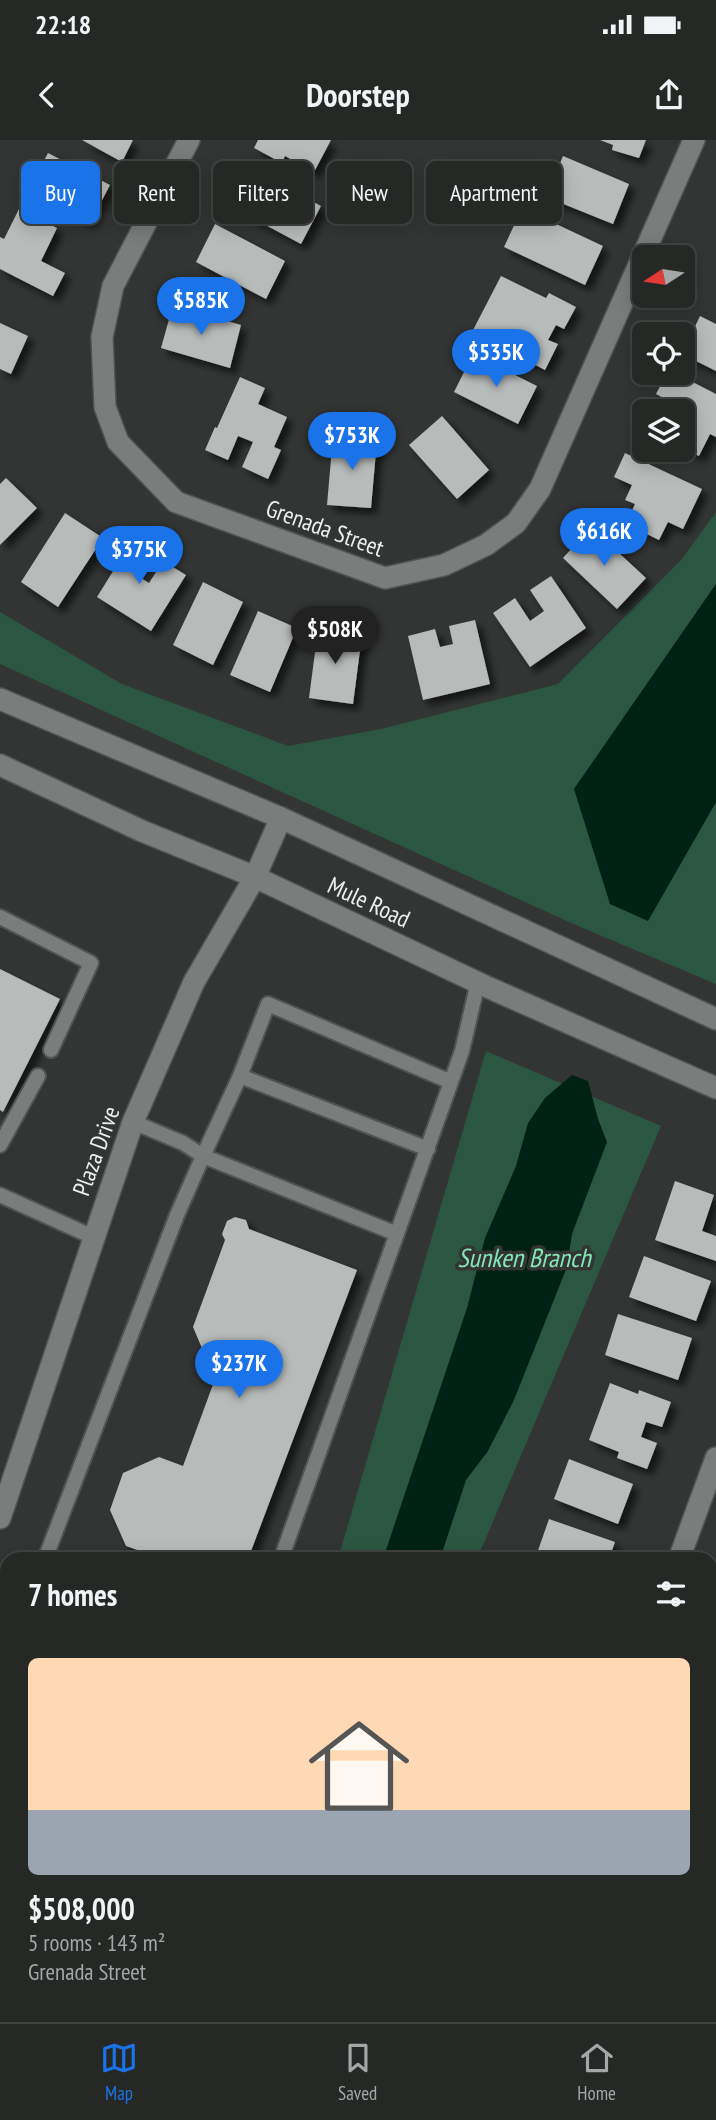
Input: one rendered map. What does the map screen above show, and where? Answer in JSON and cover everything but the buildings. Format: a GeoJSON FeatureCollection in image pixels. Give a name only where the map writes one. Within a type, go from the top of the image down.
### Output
{"type":"FeatureCollection","features":[{"type":"Feature","properties":{"kind":"street","name":"Grenada Street"},"geometry":{"type":"LineString","coordinates":[[189,140],[113,286],[102,337],[105,407],[118,442],[176,502],[385,578],[444,565],[486,545],[516,523],[533,499],[546,476],[694,140]]}},
{"type":"Feature","properties":{"kind":"street","name":"Mule Road"},"geometry":{"type":"LineString","coordinates":[[0,699],[281,818],[716,1018]]}},
{"type":"Feature","properties":{"kind":"street","name":"Mule Road"},"geometry":{"type":"LineString","coordinates":[[0,765],[142,831],[255,877],[478,982],[716,1088]]}},
{"type":"Feature","properties":{"kind":"street","name":"Plaza Drive"},"geometry":{"type":"LineString","coordinates":[[0,1518],[133,1122],[194,982],[255,877],[281,818]]}},
{"type":"Feature","properties":{"kind":"street"},"geometry":{"type":"LineString","coordinates":[[682,1552],[716,1458]]}},
{"type":"Feature","properties":{"kind":"lane"},"geometry":{"type":"LineString","coordinates":[[0,917],[91,963],[51,1051]]}},
{"type":"Feature","properties":{"kind":"lane"},"geometry":{"type":"LineString","coordinates":[[283,1552],[452,1082],[478,982]]}},
{"type":"Feature","properties":{"kind":"lane"},"geometry":{"type":"LineString","coordinates":[[48,1552],[177,1215],[240,1076],[268,1004],[452,1082]]}},
{"type":"Feature","properties":{"kind":"lane"},"geometry":{"type":"LineString","coordinates":[[0,1145],[38,1076]]}},
{"type":"Feature","properties":{"kind":"lane"},"geometry":{"type":"LineString","coordinates":[[240,1076],[428,1149]]}},
{"type":"Feature","properties":{"kind":"lane"},"geometry":{"type":"LineString","coordinates":[[133,1122],[183,1143],[203,1156],[397,1234]]}},
{"type":"Feature","properties":{"kind":"lane"},"geometry":{"type":"LineString","coordinates":[[0,1195],[93,1237]]}},
{"type":"Feature","properties":{"kind":"shaded area"},"geometry":{"type":"Polygon","coordinates":[[[716,512],[716,584],[574,789],[647,921],[716,802],[716,984],[578,926],[0,664],[0,612],[122,684],[288,746],[381,729],[558,684],[682,559],[716,512]]]}},
{"type":"Feature","properties":{"kind":"shaded area"},"geometry":{"type":"Polygon","coordinates":[[[486,1051],[661,1126],[480,1552],[340,1552],[486,1051]]]}},
{"type":"Feature","properties":{"kind":"water"},"geometry":{"type":"Polygon","coordinates":[[[716,584],[716,802],[648,921],[610,904],[574,789],[716,584]]]}},
{"type":"Feature","properties":{"kind":"water","name":"Sunken Branch"},"geometry":{"type":"Polygon","coordinates":[[[572,1075],[588,1081],[607,1142],[572,1234],[567,1267],[514,1400],[488,1451],[466,1480],[442,1552],[385,1552],[467,1308],[485,1238],[516,1166],[528,1123],[545,1098],[572,1075]]]}}]}
